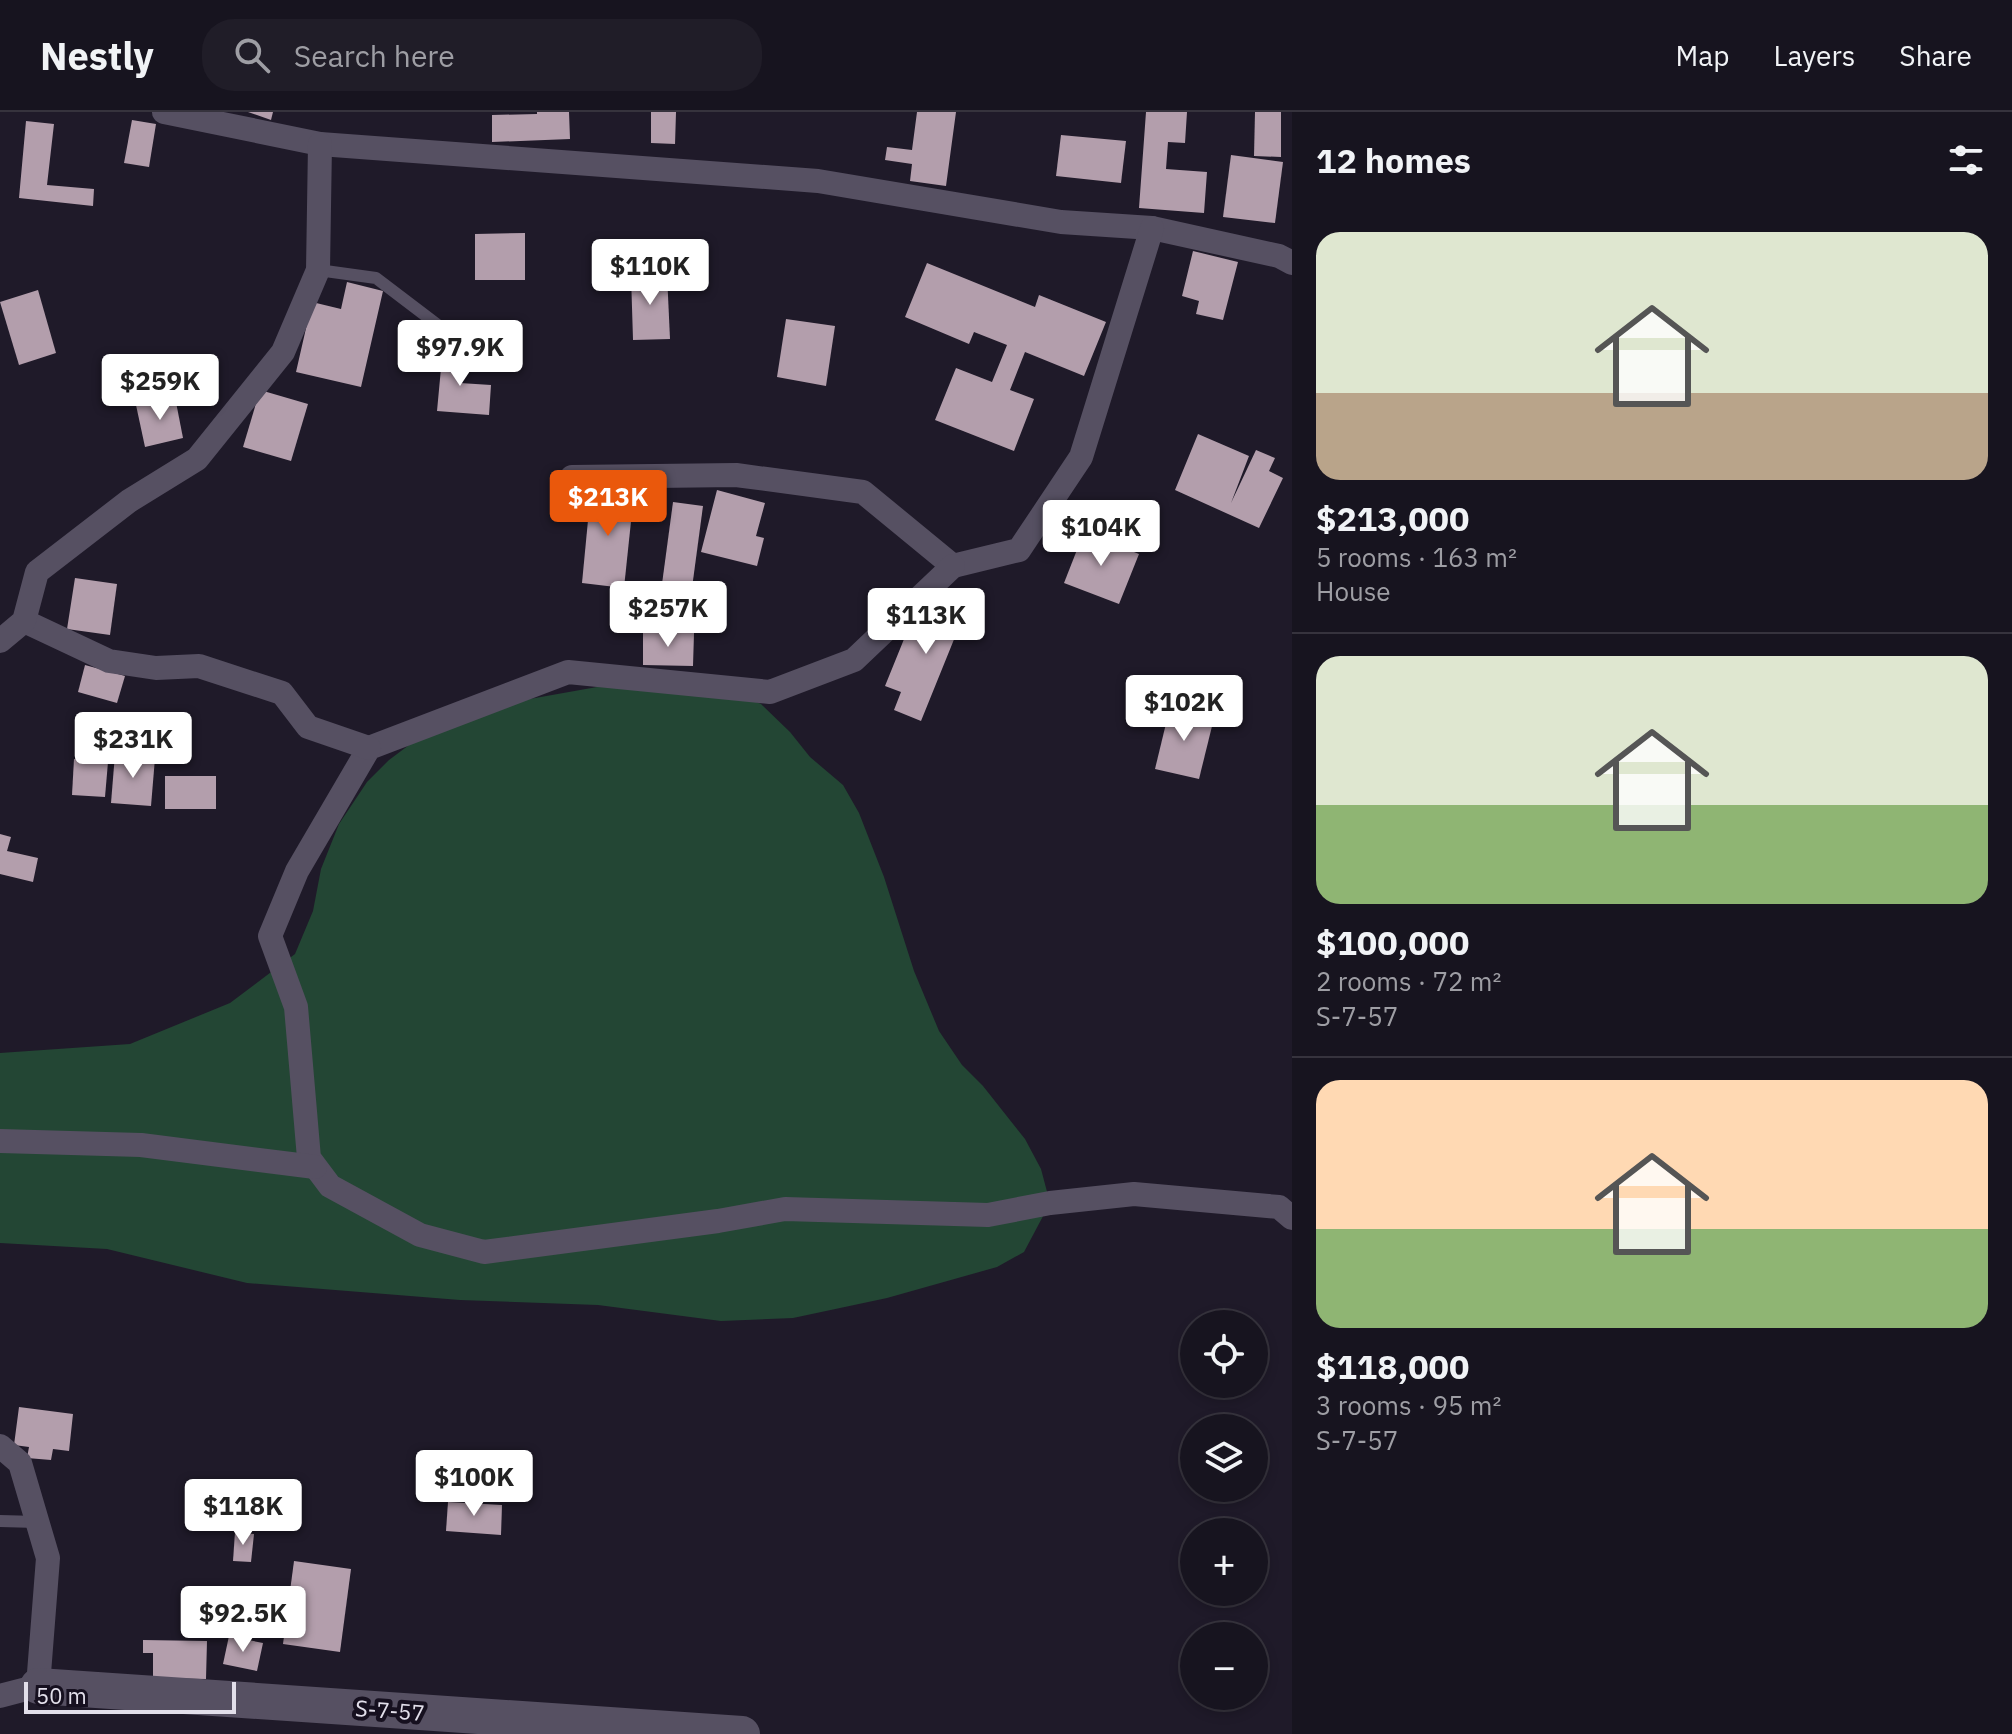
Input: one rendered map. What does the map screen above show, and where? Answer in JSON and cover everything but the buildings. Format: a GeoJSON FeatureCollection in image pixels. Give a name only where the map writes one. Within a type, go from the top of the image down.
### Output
{"type":"FeatureCollection","features":[{"type":"Feature","properties":{"kind":"street"},"geometry":{"type":"LineString","coordinates":[[164,112],[320,144],[818,181],[1061,222],[1152,228],[1279,256],[1292,263]]}},
{"type":"Feature","properties":{"kind":"street"},"geometry":{"type":"LineString","coordinates":[[0,641],[24,621],[37,572],[129,501],[197,459],[283,352],[318,270],[320,144]]}},
{"type":"Feature","properties":{"kind":"street"},"geometry":{"type":"LineString","coordinates":[[1152,228],[1081,457],[1019,550],[953,566],[854,660],[770,692],[568,672],[369,748],[297,871],[270,936],[296,1007],[309,1158],[330,1186],[420,1235],[484,1252],[718,1221],[785,1209],[988,1215],[1050,1203],[1134,1194],[1279,1207],[1292,1218]]}},
{"type":"Feature","properties":{"kind":"street"},"geometry":{"type":"LineString","coordinates":[[572,477],[736,475],[863,492],[953,566]]}},
{"type":"Feature","properties":{"kind":"street"},"geometry":{"type":"LineString","coordinates":[[24,621],[109,661],[156,668],[199,666],[282,693],[308,727],[369,748]]}},
{"type":"Feature","properties":{"kind":"street"},"geometry":{"type":"LineString","coordinates":[[0,1141],[141,1145],[315,1167]]}},
{"type":"Feature","properties":{"kind":"street"},"geometry":{"type":"LineString","coordinates":[[0,1446],[20,1463],[48,1558],[38,1686],[0,1696]]}},
{"type":"Feature","properties":{"kind":"street","name":"Տ-7-57"},"geometry":{"type":"LineString","coordinates":[[38,1686],[742,1734]]}},
{"type":"Feature","properties":{"kind":"lane"},"geometry":{"type":"LineString","coordinates":[[318,270],[376,278],[447,332]]}},
{"type":"Feature","properties":{"kind":"lane"},"geometry":{"type":"LineString","coordinates":[[0,1521],[37,1522]]}},
{"type":"Feature","properties":{"kind":"green space"},"geometry":{"type":"Polygon","coordinates":[[[597,687],[724,688],[761,704],[810,757],[843,785],[859,813],[884,877],[914,971],[939,1031],[962,1065],[1025,1139],[1041,1169],[1050,1203],[1024,1252],[997,1267],[887,1298],[793,1318],[721,1321],[598,1305],[460,1300],[247,1283],[107,1249],[0,1243],[0,1053],[130,1044],[230,1003],[295,954],[313,911],[321,869],[339,824],[367,782],[389,760],[421,736],[524,700],[597,687]]]}}]}
